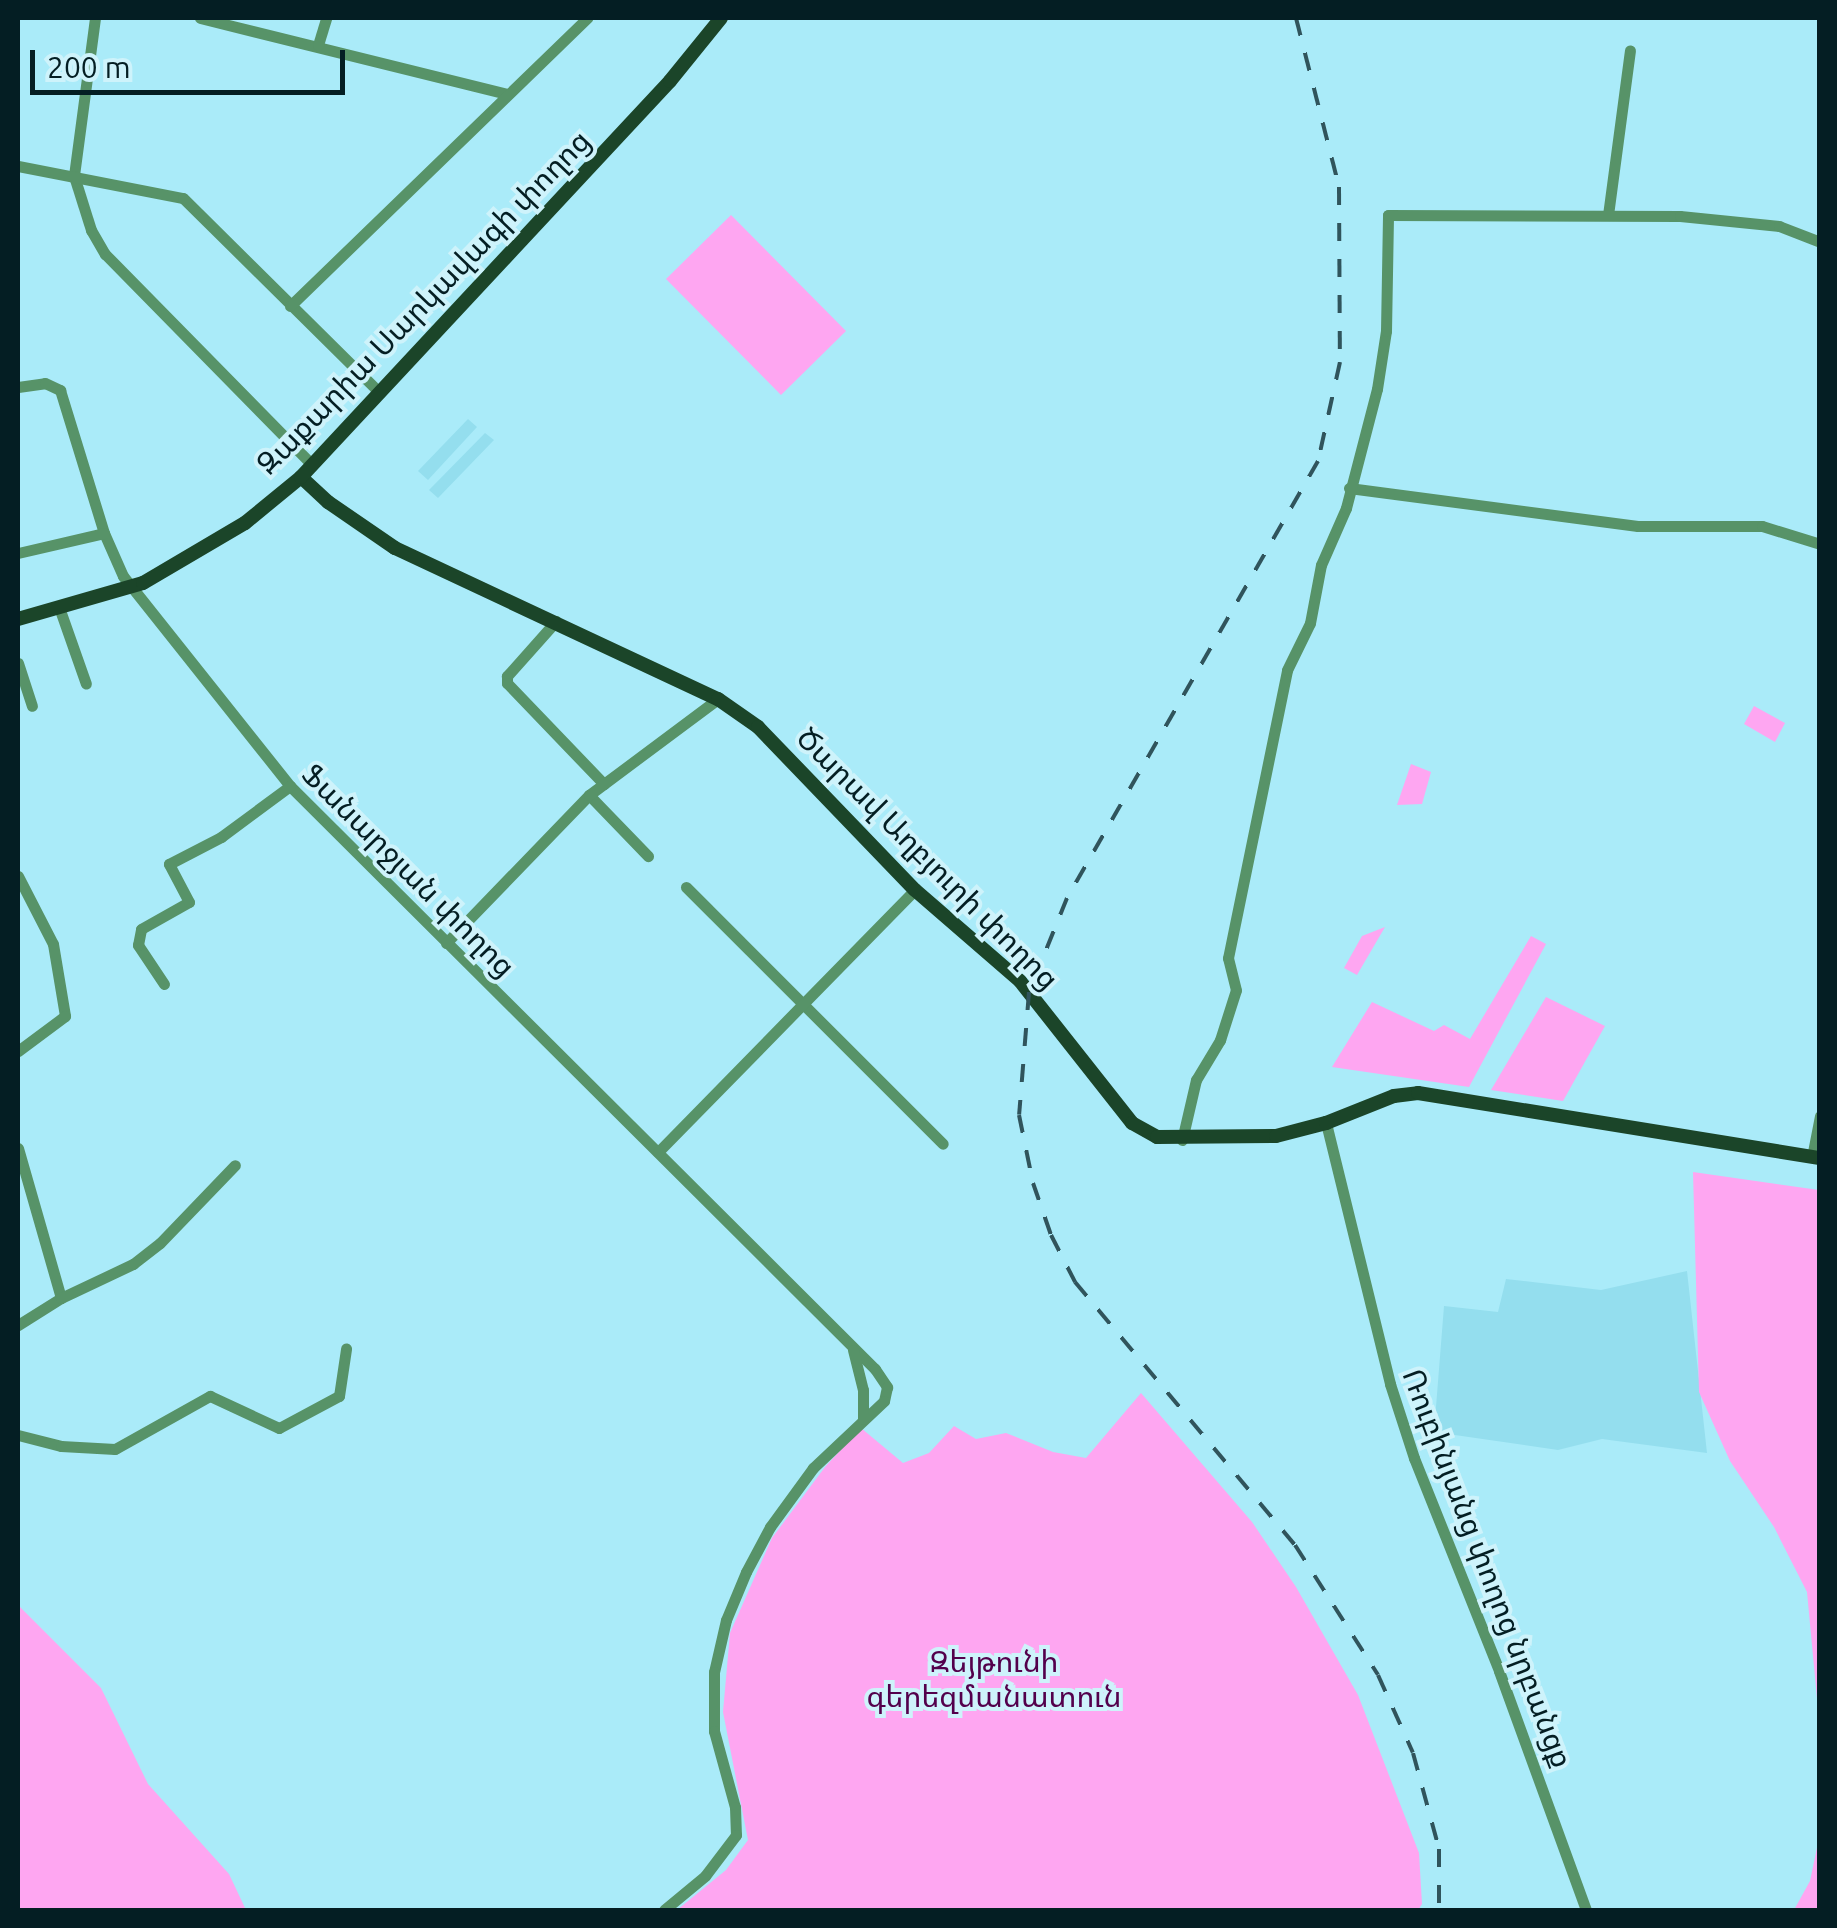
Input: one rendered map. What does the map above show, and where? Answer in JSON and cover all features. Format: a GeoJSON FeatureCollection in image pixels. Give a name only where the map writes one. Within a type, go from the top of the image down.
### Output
{"type":"FeatureCollection","features":[{"type":"Feature","properties":{"kind":"main road","name":"Զաքարիա Սարկավագի փողոց"},"geometry":{"type":"LineString","coordinates":[[18,620],[131,588],[245,524],[301,476],[380,393],[670,82],[721,18]]}},
{"type":"Feature","properties":{"kind":"main road","name":"Ծարավ Աղբյուրի փողոց"},"geometry":{"type":"LineString","coordinates":[[301,476],[328,502],[395,548],[718,699],[758,727],[916,890],[1020,982],[1132,1123],[1157,1137],[1182,1140],[1276,1136],[1326,1123],[1394,1096],[1418,1092],[1816,1158]]}},
{"type":"Feature","properties":{"kind":"street"},"geometry":{"type":"LineString","coordinates":[[95,18],[74,176],[91,230],[105,254],[312,465]]}},
{"type":"Feature","properties":{"kind":"street"},"geometry":{"type":"LineString","coordinates":[[200,18],[508,94]]}},
{"type":"Feature","properties":{"kind":"street"},"geometry":{"type":"LineString","coordinates":[[318,46],[326,18]]}},
{"type":"Feature","properties":{"kind":"street"},"geometry":{"type":"LineString","coordinates":[[290,306],[587,18]]}},
{"type":"Feature","properties":{"kind":"street"},"geometry":{"type":"LineString","coordinates":[[1608,215],[1630,50]]}},
{"type":"Feature","properties":{"kind":"street"},"geometry":{"type":"LineString","coordinates":[[18,166],[183,198],[380,393]]}},
{"type":"Feature","properties":{"kind":"street"},"geometry":{"type":"LineString","coordinates":[[1182,1140],[1196,1080],[1220,1040],[1236,990],[1228,958],[1287,670],[1310,623],[1321,565],[1339,529],[1377,389],[1386,331],[1388,214],[1608,215],[1754,222],[1820,242]]}},
{"type":"Feature","properties":{"kind":"street","name":"Ֆանարջյան փողոց"},"geometry":{"type":"LineString","coordinates":[[18,387],[45,383],[60,390],[104,533],[131,588],[290,786],[882,1376],[886,1387],[884,1401],[813,1468],[770,1527],[726,1620],[714,1672],[714,1731],[735,1808],[736,1835],[705,1876],[664,1910]]}},
{"type":"Feature","properties":{"kind":"street"},"geometry":{"type":"LineString","coordinates":[[1349,488],[1638,526],[1762,526],[1820,544]]}},
{"type":"Feature","properties":{"kind":"street"},"geometry":{"type":"LineString","coordinates":[[18,552],[104,533]]}},
{"type":"Feature","properties":{"kind":"street"},"geometry":{"type":"LineString","coordinates":[[60,610],[86,684]]}},
{"type":"Feature","properties":{"kind":"street"},"geometry":{"type":"LineString","coordinates":[[556,621],[506,679],[604,784]]}},
{"type":"Feature","properties":{"kind":"street"},"geometry":{"type":"LineString","coordinates":[[18,663],[32,706]]}},
{"type":"Feature","properties":{"kind":"street"},"geometry":{"type":"LineString","coordinates":[[446,943],[589,796],[718,699]]}},
{"type":"Feature","properties":{"kind":"street"},"geometry":{"type":"LineString","coordinates":[[164,984],[138,945],[141,929],[189,902],[169,864],[221,837],[290,786]]}},
{"type":"Feature","properties":{"kind":"street"},"geometry":{"type":"LineString","coordinates":[[589,796],[648,856]]}},
{"type":"Feature","properties":{"kind":"street"},"geometry":{"type":"LineString","coordinates":[[18,876],[53,944],[64,1016],[18,1051]]}},
{"type":"Feature","properties":{"kind":"street"},"geometry":{"type":"LineString","coordinates":[[686,887],[943,1144]]}},
{"type":"Feature","properties":{"kind":"street"},"geometry":{"type":"LineString","coordinates":[[658,1152],[916,890]]}},
{"type":"Feature","properties":{"kind":"street"},"geometry":{"type":"LineString","coordinates":[[1816,1158],[1820,1116]]}},
{"type":"Feature","properties":{"kind":"street","name":"Ռուբինյանց փողոց նրբանցք"},"geometry":{"type":"LineString","coordinates":[[1326,1123],[1402,1421],[1559,1828],[1586,1910]]}},
{"type":"Feature","properties":{"kind":"street"},"geometry":{"type":"LineString","coordinates":[[18,1148],[61,1298]]}},
{"type":"Feature","properties":{"kind":"street"},"geometry":{"type":"LineString","coordinates":[[18,1325],[61,1298],[132,1264],[160,1244],[235,1165]]}},
{"type":"Feature","properties":{"kind":"street"},"geometry":{"type":"LineString","coordinates":[[18,1436],[61,1446],[115,1449],[210,1396],[279,1428],[339,1396],[346,1349]]}},
{"type":"Feature","properties":{"kind":"street"},"geometry":{"type":"LineString","coordinates":[[853,1350],[863,1390],[862,1419]]}},
{"type":"Feature","properties":{"kind":"shaded area"},"geometry":{"type":"Polygon","coordinates":[[[468,419],[477,427],[428,480],[418,471],[468,419]]]}},
{"type":"Feature","properties":{"kind":"shaded area"},"geometry":{"type":"Polygon","coordinates":[[[485,433],[494,440],[438,498],[429,490],[485,433]]]}},
{"type":"Feature","properties":{"kind":"shaded area"},"geometry":{"type":"Polygon","coordinates":[[[1687,1271],[1707,1453],[1602,1439],[1558,1450],[1434,1432],[1444,1306],[1498,1312],[1506,1279],[1601,1290],[1687,1271]]]}},
{"type":"Feature","properties":{"kind":"green space"},"geometry":{"type":"Polygon","coordinates":[[[731,215],[846,331],[781,395],[666,279],[731,215]]]}},
{"type":"Feature","properties":{"kind":"green space"},"geometry":{"type":"Polygon","coordinates":[[[1754,706],[1785,723],[1775,742],[1744,724],[1754,706]]]}},
{"type":"Feature","properties":{"kind":"green space"},"geometry":{"type":"Polygon","coordinates":[[[1411,764],[1431,772],[1422,804],[1397,805],[1411,764]]]}},
{"type":"Feature","properties":{"kind":"green space"},"geometry":{"type":"Polygon","coordinates":[[[1385,927],[1357,975],[1344,968],[1362,936],[1385,927]]]}},
{"type":"Feature","properties":{"kind":"green space"},"geometry":{"type":"Polygon","coordinates":[[[1531,936],[1546,944],[1469,1087],[1332,1067],[1372,1002],[1434,1031],[1444,1025],[1470,1039],[1531,936]]]}},
{"type":"Feature","properties":{"kind":"green space"},"geometry":{"type":"Polygon","coordinates":[[[1546,997],[1605,1026],[1563,1101],[1491,1090],[1546,997]]]}},
{"type":"Feature","properties":{"kind":"green space"},"geometry":{"type":"Polygon","coordinates":[[[1693,1172],[1819,1190],[1819,1720],[1807,1592],[1774,1527],[1730,1461],[1699,1392],[1693,1172]]]}},
{"type":"Feature","properties":{"kind":"green space","name":"Զեյթունի գերեզմանատուն"},"geometry":{"type":"Polygon","coordinates":[[[1141,1393],[1252,1522],[1296,1587],[1358,1695],[1419,1853],[1422,1904],[1418,1910],[677,1910],[726,1870],[748,1840],[723,1712],[730,1633],[772,1538],[825,1467],[861,1428],[903,1463],[929,1453],[954,1426],[976,1439],[1006,1433],[1053,1452],[1086,1458],[1141,1393]]]}},
{"type":"Feature","properties":{"kind":"green space"},"geometry":{"type":"Polygon","coordinates":[[[18,1605],[101,1688],[148,1784],[229,1874],[246,1910],[18,1910],[18,1605]]]}},
{"type":"Feature","properties":{"kind":"green space"},"geometry":{"type":"Polygon","coordinates":[[[1819,1838],[1819,1910],[1794,1910],[1810,1881],[1819,1838]]]}},
{"type":"Feature","properties":{"kind":"railway"},"geometry":{"type":"LineString","coordinates":[[1296,18],[1339,187],[1340,362],[1318,461],[1067,898],[1029,992],[1019,1115],[1033,1183],[1051,1235],[1075,1282],[1295,1545],[1378,1675],[1413,1753],[1439,1849],[1439,1910]]}}]}
